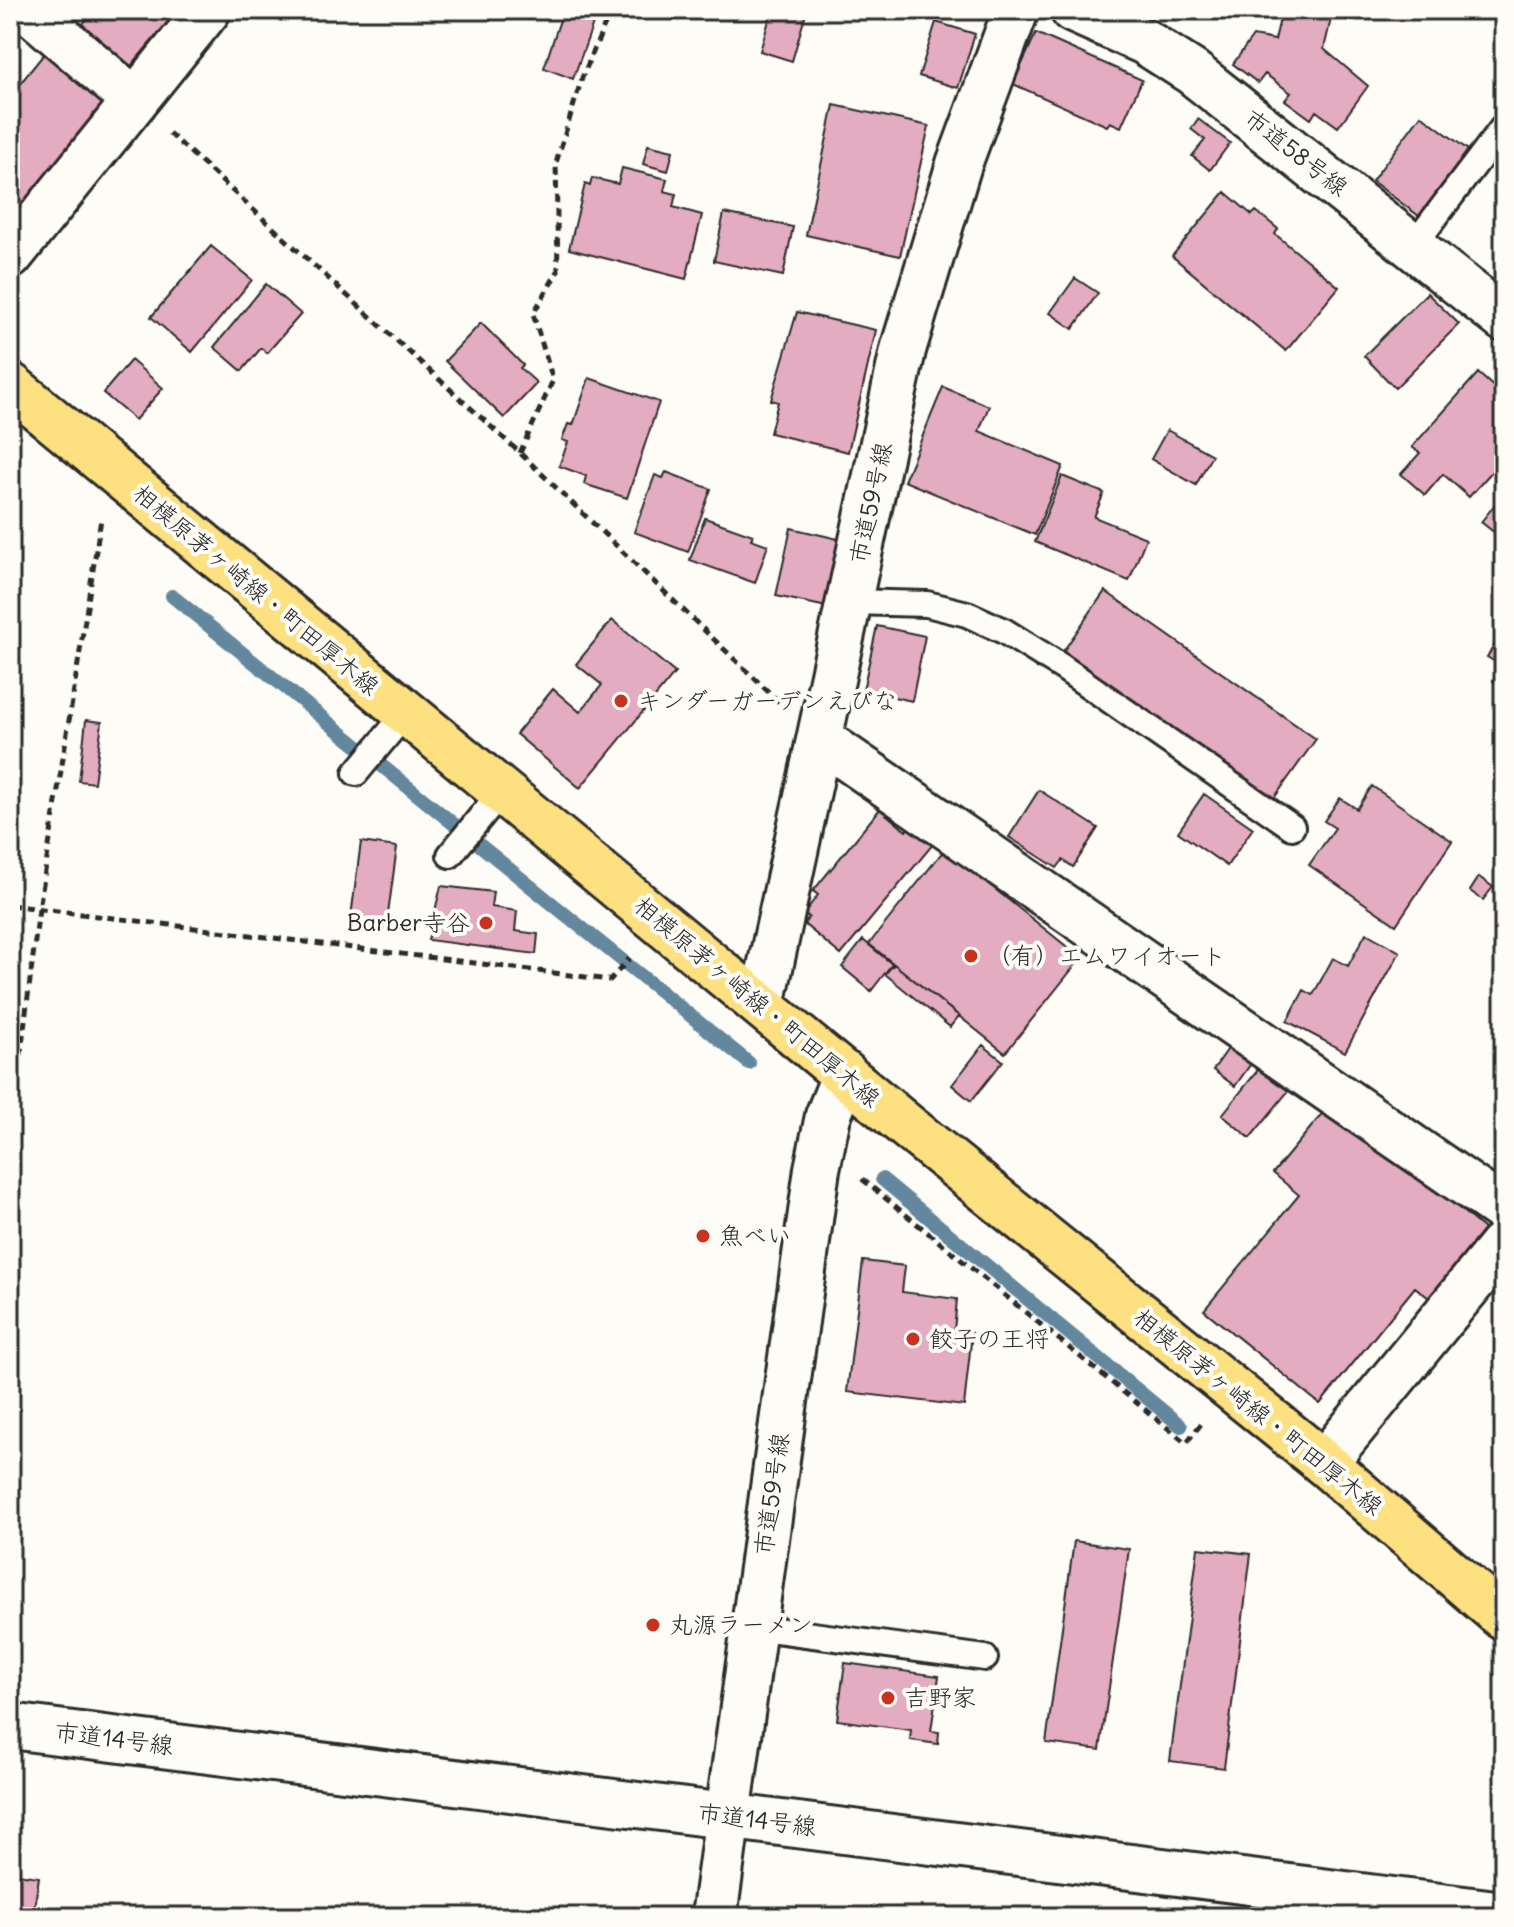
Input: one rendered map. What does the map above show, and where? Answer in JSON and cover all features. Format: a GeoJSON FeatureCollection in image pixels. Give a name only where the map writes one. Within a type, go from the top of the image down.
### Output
{"type":"FeatureCollection","features":[{"type":"Feature","properties":{"kind":"main road","name":"相模原茅ヶ崎線・町田厚木線"},"geometry":{"type":"LineString","coordinates":[[10,385],[119,478],[392,729],[488,807],[762,1005],[1324,1463],[1504,1618]]}},
{"type":"Feature","properties":{"kind":"street"},"geometry":{"type":"LineString","coordinates":[[29,10],[135,101]]}},
{"type":"Feature","properties":{"kind":"street"},"geometry":{"type":"LineString","coordinates":[[10,256],[208,10]]}},
{"type":"Feature","properties":{"kind":"street","name":"市道59号線"},"geometry":{"type":"LineString","coordinates":[[762,1005],[903,350],[959,164],[1016,10]]}},
{"type":"Feature","properties":{"kind":"street","name":"市道58号線"},"geometry":{"type":"LineString","coordinates":[[1073,10],[1145,42],[1192,72],[1504,319]]}},
{"type":"Feature","properties":{"kind":"street"},"geometry":{"type":"LineString","coordinates":[[821,740],[1504,1210]]}},
{"type":"Feature","properties":{"kind":"street","name":"市道59号線"},"geometry":{"type":"LineString","coordinates":[[714,1917],[817,1169],[828,1116],[845,1074]]}},
{"type":"Feature","properties":{"kind":"street"},"geometry":{"type":"LineString","coordinates":[[1324,1463],[1504,1243]]}},
{"type":"Feature","properties":{"kind":"street","name":"市道14号線"},"geometry":{"type":"LineString","coordinates":[[10,1726],[1504,1914]]}},
{"type":"Feature","properties":{"kind":"lane"},"geometry":{"type":"LineString","coordinates":[[1414,245],[1504,126]]}},
{"type":"Feature","properties":{"kind":"lane"},"geometry":{"type":"LineString","coordinates":[[850,602],[927,604],[967,614],[1004,631],[1062,667],[1292,827]]}},
{"type":"Feature","properties":{"kind":"lane"},"geometry":{"type":"LineString","coordinates":[[356,773],[392,729]]}},
{"type":"Feature","properties":{"kind":"lane"},"geometry":{"type":"LineString","coordinates":[[455,848],[488,807]]}},
{"type":"Feature","properties":{"kind":"lane"},"geometry":{"type":"LineString","coordinates":[[753,1627],[985,1658]]}},
{"type":"Feature","properties":{"kind":"path"},"geometry":{"type":"LineString","coordinates":[[520,453],[553,380],[533,314],[558,271],[556,163],[582,78],[611,10]]}},
{"type":"Feature","properties":{"kind":"path"},"geometry":{"type":"LineString","coordinates":[[135,101],[520,453],[821,740]]}},
{"type":"Feature","properties":{"kind":"path"},"geometry":{"type":"LineString","coordinates":[[10,1139],[39,909],[103,506],[119,478]]}},
{"type":"Feature","properties":{"kind":"path"},"geometry":{"type":"LineString","coordinates":[[10,905],[610,980],[634,954]]}},
{"type":"Feature","properties":{"kind":"path"},"geometry":{"type":"LineString","coordinates":[[850,1173],[860,1177],[1186,1443],[1207,1417]]}},
{"type":"Feature","properties":{"kind":"building"},"geometry":{"type":"Polygon","coordinates":[[[94,10],[177,11],[131,66],[82,25],[94,10]]]}},
{"type":"Feature","properties":{"kind":"building"},"geometry":{"type":"Polygon","coordinates":[[[560,10],[598,10],[573,79],[544,68],[563,11],[560,10]]]}},
{"type":"Feature","properties":{"kind":"building"},"geometry":{"type":"Polygon","coordinates":[[[772,10],[806,13],[792,61],[760,51],[772,10]]]}},
{"type":"Feature","properties":{"kind":"building"},"geometry":{"type":"Polygon","coordinates":[[[1282,10],[1333,10],[1324,49],[1368,86],[1338,127],[1316,111],[1311,119],[1285,100],[1291,93],[1265,74],[1258,83],[1233,64],[1253,36],[1275,40],[1282,10]]]}},
{"type":"Feature","properties":{"kind":"building"},"geometry":{"type":"Polygon","coordinates":[[[936,22],[975,34],[958,88],[919,76],[936,22]]]}},
{"type":"Feature","properties":{"kind":"building"},"geometry":{"type":"Polygon","coordinates":[[[1036,33],[1142,80],[1121,127],[1110,122],[1107,126],[1013,84],[1036,33]]]}},
{"type":"Feature","properties":{"kind":"building"},"geometry":{"type":"Polygon","coordinates":[[[52,44],[117,96],[10,230],[10,96],[52,44]]]}},
{"type":"Feature","properties":{"kind":"building"},"geometry":{"type":"Polygon","coordinates":[[[834,105],[929,126],[900,256],[806,235],[834,105]]]}},
{"type":"Feature","properties":{"kind":"building"},"geometry":{"type":"Polygon","coordinates":[[[1421,115],[1468,150],[1419,216],[1372,181],[1421,115]]]}},
{"type":"Feature","properties":{"kind":"building"},"geometry":{"type":"Polygon","coordinates":[[[1198,119],[1230,143],[1210,170],[1192,156],[1205,140],[1191,129],[1198,119]]]}},
{"type":"Feature","properties":{"kind":"building"},"geometry":{"type":"Polygon","coordinates":[[[648,145],[673,151],[668,171],[643,164],[648,145]]]}},
{"type":"Feature","properties":{"kind":"building"},"geometry":{"type":"Polygon","coordinates":[[[622,168],[667,179],[664,191],[676,194],[673,207],[702,215],[686,279],[569,249],[585,184],[590,186],[592,178],[618,184],[622,168]]]}},
{"type":"Feature","properties":{"kind":"building"},"geometry":{"type":"Polygon","coordinates":[[[1225,192],[1252,215],[1256,211],[1278,229],[1275,234],[1339,287],[1286,351],[1172,256],[1225,192]]]}},
{"type":"Feature","properties":{"kind":"building"},"geometry":{"type":"Polygon","coordinates":[[[724,213],[793,227],[783,276],[714,261],[724,213]]]}},
{"type":"Feature","properties":{"kind":"building"},"geometry":{"type":"Polygon","coordinates":[[[211,246],[252,280],[192,352],[151,317],[211,246]]]}},
{"type":"Feature","properties":{"kind":"building"},"geometry":{"type":"Polygon","coordinates":[[[1075,278],[1098,293],[1073,329],[1050,313],[1075,278]]]}},
{"type":"Feature","properties":{"kind":"building"},"geometry":{"type":"Polygon","coordinates":[[[266,284],[301,314],[267,353],[261,348],[242,371],[214,347],[266,284]]]}},
{"type":"Feature","properties":{"kind":"building"},"geometry":{"type":"Polygon","coordinates":[[[1427,293],[1459,324],[1395,388],[1364,356],[1427,293]]]}},
{"type":"Feature","properties":{"kind":"building"},"geometry":{"type":"Polygon","coordinates":[[[797,312],[876,330],[848,452],[770,433],[778,402],[771,400],[797,312]]]}},
{"type":"Feature","properties":{"kind":"building"},"geometry":{"type":"Polygon","coordinates":[[[481,323],[537,383],[504,418],[445,361],[481,323]]]}},
{"type":"Feature","properties":{"kind":"building"},"geometry":{"type":"Polygon","coordinates":[[[131,360],[163,388],[135,420],[103,393],[131,360]]]}},
{"type":"Feature","properties":{"kind":"building"},"geometry":{"type":"Polygon","coordinates":[[[1478,373],[1504,396],[1504,458],[1469,497],[1443,474],[1425,495],[1401,474],[1420,453],[1412,447],[1478,373]]]}},
{"type":"Feature","properties":{"kind":"building"},"geometry":{"type":"Polygon","coordinates":[[[589,378],[659,402],[627,498],[584,484],[586,476],[559,466],[568,442],[562,440],[568,424],[573,425],[589,378]]]}},
{"type":"Feature","properties":{"kind":"building"},"geometry":{"type":"Polygon","coordinates":[[[943,387],[989,406],[979,431],[1063,466],[1035,535],[904,481],[943,387]]]}},
{"type":"Feature","properties":{"kind":"building"},"geometry":{"type":"Polygon","coordinates":[[[1167,430],[1212,455],[1196,485],[1151,459],[1167,430]]]}},
{"type":"Feature","properties":{"kind":"building"},"geometry":{"type":"Polygon","coordinates":[[[666,472],[711,489],[688,552],[634,532],[655,475],[663,478],[666,472]]]}},
{"type":"Feature","properties":{"kind":"building"},"geometry":{"type":"Polygon","coordinates":[[[1062,476],[1104,493],[1094,517],[1146,538],[1129,581],[1035,542],[1062,476]]]}},
{"type":"Feature","properties":{"kind":"building"},"geometry":{"type":"Polygon","coordinates":[[[1504,493],[1504,540],[1481,522],[1504,493]]]}},
{"type":"Feature","properties":{"kind":"building"},"geometry":{"type":"Polygon","coordinates":[[[705,518],[753,535],[751,539],[768,545],[755,583],[690,560],[705,518]]]}},
{"type":"Feature","properties":{"kind":"building"},"geometry":{"type":"Polygon","coordinates":[[[791,528],[851,542],[836,609],[776,596],[791,528]]]}},
{"type":"Feature","properties":{"kind":"building"},"geometry":{"type":"Polygon","coordinates":[[[1105,591],[1316,739],[1272,801],[1062,653],[1105,591]]]}},
{"type":"Feature","properties":{"kind":"building","name":"キンダーガーデンえびな"},"geometry":{"type":"Polygon","coordinates":[[[612,620],[675,673],[580,788],[516,734],[553,689],[580,712],[602,685],[576,664],[612,620]]]}},
{"type":"Feature","properties":{"kind":"building"},"geometry":{"type":"Polygon","coordinates":[[[877,626],[925,636],[912,701],[863,690],[877,626]]]}},
{"type":"Feature","properties":{"kind":"building"},"geometry":{"type":"Polygon","coordinates":[[[1504,630],[1504,688],[1493,681],[1502,666],[1487,657],[1504,630]]]}},
{"type":"Feature","properties":{"kind":"building"},"geometry":{"type":"Polygon","coordinates":[[[86,720],[102,722],[94,783],[79,781],[86,720]]]}},
{"type":"Feature","properties":{"kind":"building"},"geometry":{"type":"Polygon","coordinates":[[[1372,786],[1452,841],[1396,925],[1309,865],[1335,828],[1324,821],[1340,798],[1357,809],[1372,786]]]}},
{"type":"Feature","properties":{"kind":"building"},"geometry":{"type":"Polygon","coordinates":[[[1039,790],[1098,828],[1073,867],[1063,860],[1057,868],[1009,837],[1039,790]]]}},
{"type":"Feature","properties":{"kind":"building"},"geometry":{"type":"Polygon","coordinates":[[[1204,794],[1253,828],[1227,866],[1178,832],[1204,794]]]}},
{"type":"Feature","properties":{"kind":"building"},"geometry":{"type":"Polygon","coordinates":[[[880,809],[906,831],[911,824],[934,843],[841,955],[804,924],[809,917],[804,913],[818,895],[813,891],[880,809]]]}},
{"type":"Feature","properties":{"kind":"building"},"geometry":{"type":"Polygon","coordinates":[[[361,842],[397,847],[386,929],[380,928],[379,935],[355,932],[355,925],[350,924],[361,842]]]}},
{"type":"Feature","properties":{"kind":"building"},"geometry":{"type":"Polygon","coordinates":[[[945,849],[1081,958],[1005,1053],[869,944],[945,849]]]}},
{"type":"Feature","properties":{"kind":"building"},"geometry":{"type":"Polygon","coordinates":[[[1479,877],[1493,887],[1483,900],[1470,891],[1479,877]]]}},
{"type":"Feature","properties":{"kind":"building"},"geometry":{"type":"Polygon","coordinates":[[[441,886],[493,892],[491,907],[517,911],[515,931],[538,934],[536,954],[428,940],[441,886]]]}},
{"type":"Feature","properties":{"kind":"building"},"geometry":{"type":"Polygon","coordinates":[[[1366,933],[1400,952],[1345,1052],[1287,1021],[1304,990],[1313,995],[1333,958],[1348,966],[1366,933]]]}},
{"type":"Feature","properties":{"kind":"building"},"geometry":{"type":"Polygon","coordinates":[[[863,940],[892,964],[871,991],[842,967],[863,940]]]}},
{"type":"Feature","properties":{"kind":"building"},"geometry":{"type":"Polygon","coordinates":[[[894,964],[959,1016],[950,1027],[885,974],[894,964]]]}},
{"type":"Feature","properties":{"kind":"building"},"geometry":{"type":"Polygon","coordinates":[[[1237,1036],[1260,1051],[1235,1086],[1213,1070],[1237,1036]]]}},
{"type":"Feature","properties":{"kind":"building"},"geometry":{"type":"Polygon","coordinates":[[[983,1045],[1003,1061],[971,1101],[952,1085],[983,1045]]]}},
{"type":"Feature","properties":{"kind":"building"},"geometry":{"type":"Polygon","coordinates":[[[1270,1055],[1299,1078],[1250,1138],[1222,1115],[1270,1055]]]}},
{"type":"Feature","properties":{"kind":"building"},"geometry":{"type":"Polygon","coordinates":[[[1332,1102],[1484,1229],[1429,1298],[1415,1287],[1320,1404],[1204,1310],[1299,1195],[1273,1173],[1332,1102]]]}},
{"type":"Feature","properties":{"kind":"building","name":"餃子の王将"},"geometry":{"type":"Polygon","coordinates":[[[863,1261],[905,1266],[902,1292],[957,1299],[954,1331],[972,1333],[964,1406],[847,1392],[863,1261]]]}},
{"type":"Feature","properties":{"kind":"building"},"geometry":{"type":"Polygon","coordinates":[[[1074,1541],[1129,1549],[1100,1750],[1046,1743],[1074,1541]]]}},
{"type":"Feature","properties":{"kind":"building"},"geometry":{"type":"Polygon","coordinates":[[[1198,1548],[1251,1554],[1224,1768],[1170,1761],[1198,1548]]]}},
{"type":"Feature","properties":{"kind":"building","name":"吉野家"},"geometry":{"type":"Polygon","coordinates":[[[845,1663],[939,1676],[931,1731],[939,1732],[938,1744],[910,1740],[911,1730],[837,1720],[845,1663]]]}},
{"type":"Feature","properties":{"kind":"building"},"geometry":{"type":"Polygon","coordinates":[[[10,1873],[39,1877],[33,1917],[10,1917],[10,1873]]]}},
{"type":"Feature","properties":{"kind":"waterway"},"geometry":{"type":"LineString","coordinates":[[172,596],[749,1063]]}},
{"type":"Feature","properties":{"kind":"waterway"},"geometry":{"type":"LineString","coordinates":[[882,1179],[1181,1426]]}},
{"type":"Feature","properties":{"kind":"place","name":"キンダーガーデンえびな"},"geometry":{"type":"Point","coordinates":[621,701]}},
{"type":"Feature","properties":{"kind":"place","name":"Barber寺谷"},"geometry":{"type":"Point","coordinates":[486,923]}},
{"type":"Feature","properties":{"kind":"place","name":"（有）エムワイオート"},"geometry":{"type":"Point","coordinates":[971,956]}},
{"type":"Feature","properties":{"kind":"place","name":"魚べい"},"geometry":{"type":"Point","coordinates":[703,1236]}},
{"type":"Feature","properties":{"kind":"place","name":"餃子の王将"},"geometry":{"type":"Point","coordinates":[913,1339]}},
{"type":"Feature","properties":{"kind":"place","name":"丸源ラーメン"},"geometry":{"type":"Point","coordinates":[653,1625]}},
{"type":"Feature","properties":{"kind":"place","name":"吉野家"},"geometry":{"type":"Point","coordinates":[888,1698]}}]}
